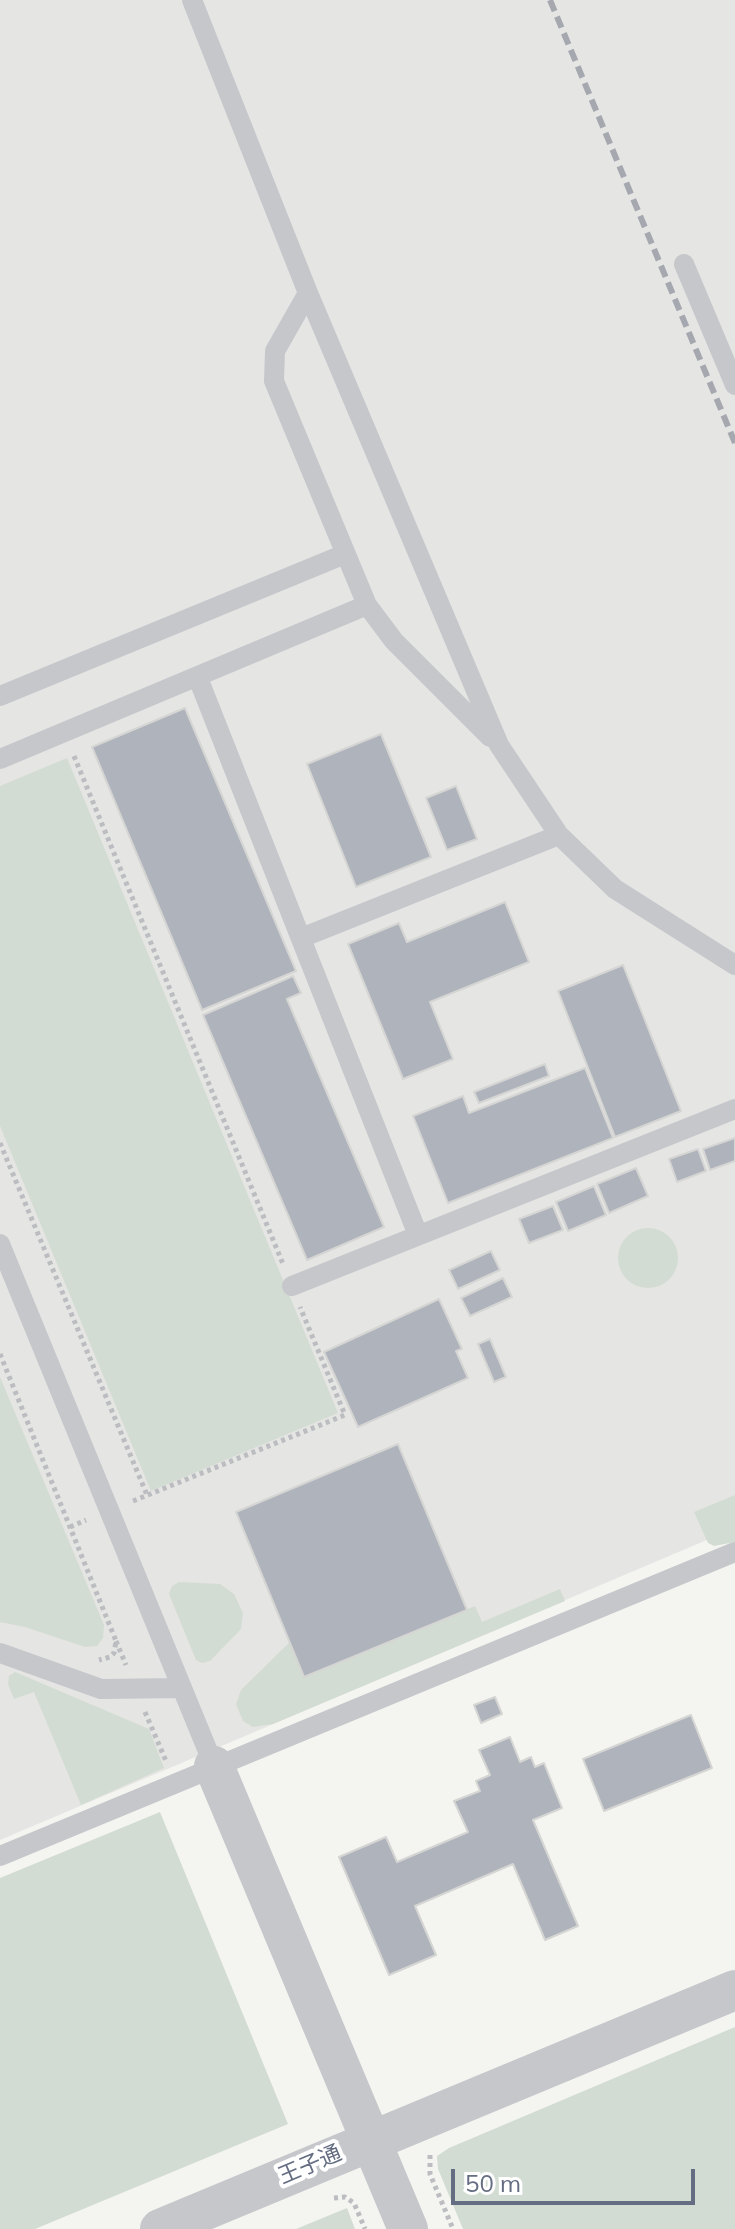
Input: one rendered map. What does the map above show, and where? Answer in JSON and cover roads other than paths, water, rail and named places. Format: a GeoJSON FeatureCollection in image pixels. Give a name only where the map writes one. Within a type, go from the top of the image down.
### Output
{"type":"FeatureCollection","features":[{"type":"Feature","properties":{"kind":"street"},"geometry":{"type":"LineString","coordinates":[[214,1766],[371,2140],[735,1990]]}},
{"type":"Feature","properties":{"kind":"street","name":"王子通"},"geometry":{"type":"LineString","coordinates":[[160,2229],[371,2140],[408,2229]]}},
{"type":"Feature","properties":{"kind":"lane"},"geometry":{"type":"LineString","coordinates":[[192,0],[308,293],[499,745],[559,835],[615,889],[735,965]]}},
{"type":"Feature","properties":{"kind":"lane"},"geometry":{"type":"LineString","coordinates":[[684,264],[735,385]]}},
{"type":"Feature","properties":{"kind":"lane"},"geometry":{"type":"LineString","coordinates":[[308,293],[275,351],[274,381],[345,554],[367,605],[394,641],[499,745]]}},
{"type":"Feature","properties":{"kind":"lane"},"geometry":{"type":"LineString","coordinates":[[0,696],[345,554]]}},
{"type":"Feature","properties":{"kind":"lane"},"geometry":{"type":"LineString","coordinates":[[0,759],[367,605]]}},
{"type":"Feature","properties":{"kind":"lane"},"geometry":{"type":"LineString","coordinates":[[198,678],[418,1235]]}},
{"type":"Feature","properties":{"kind":"lane"},"geometry":{"type":"LineString","coordinates":[[301,938],[559,835]]}},
{"type":"Feature","properties":{"kind":"lane"},"geometry":{"type":"LineString","coordinates":[[292,1286],[735,1109]]}},
{"type":"Feature","properties":{"kind":"lane"},"geometry":{"type":"LineString","coordinates":[[0,1244],[214,1766]]}},
{"type":"Feature","properties":{"kind":"lane"},"geometry":{"type":"LineString","coordinates":[[0,1856],[735,1552]]}},
{"type":"Feature","properties":{"kind":"lane"},"geometry":{"type":"LineString","coordinates":[[0,1653],[101,1689],[181,1688]]}},
{"type":"Feature","properties":{"kind":"railway"},"geometry":{"type":"LineString","coordinates":[[550,0],[735,443]]}}]}
